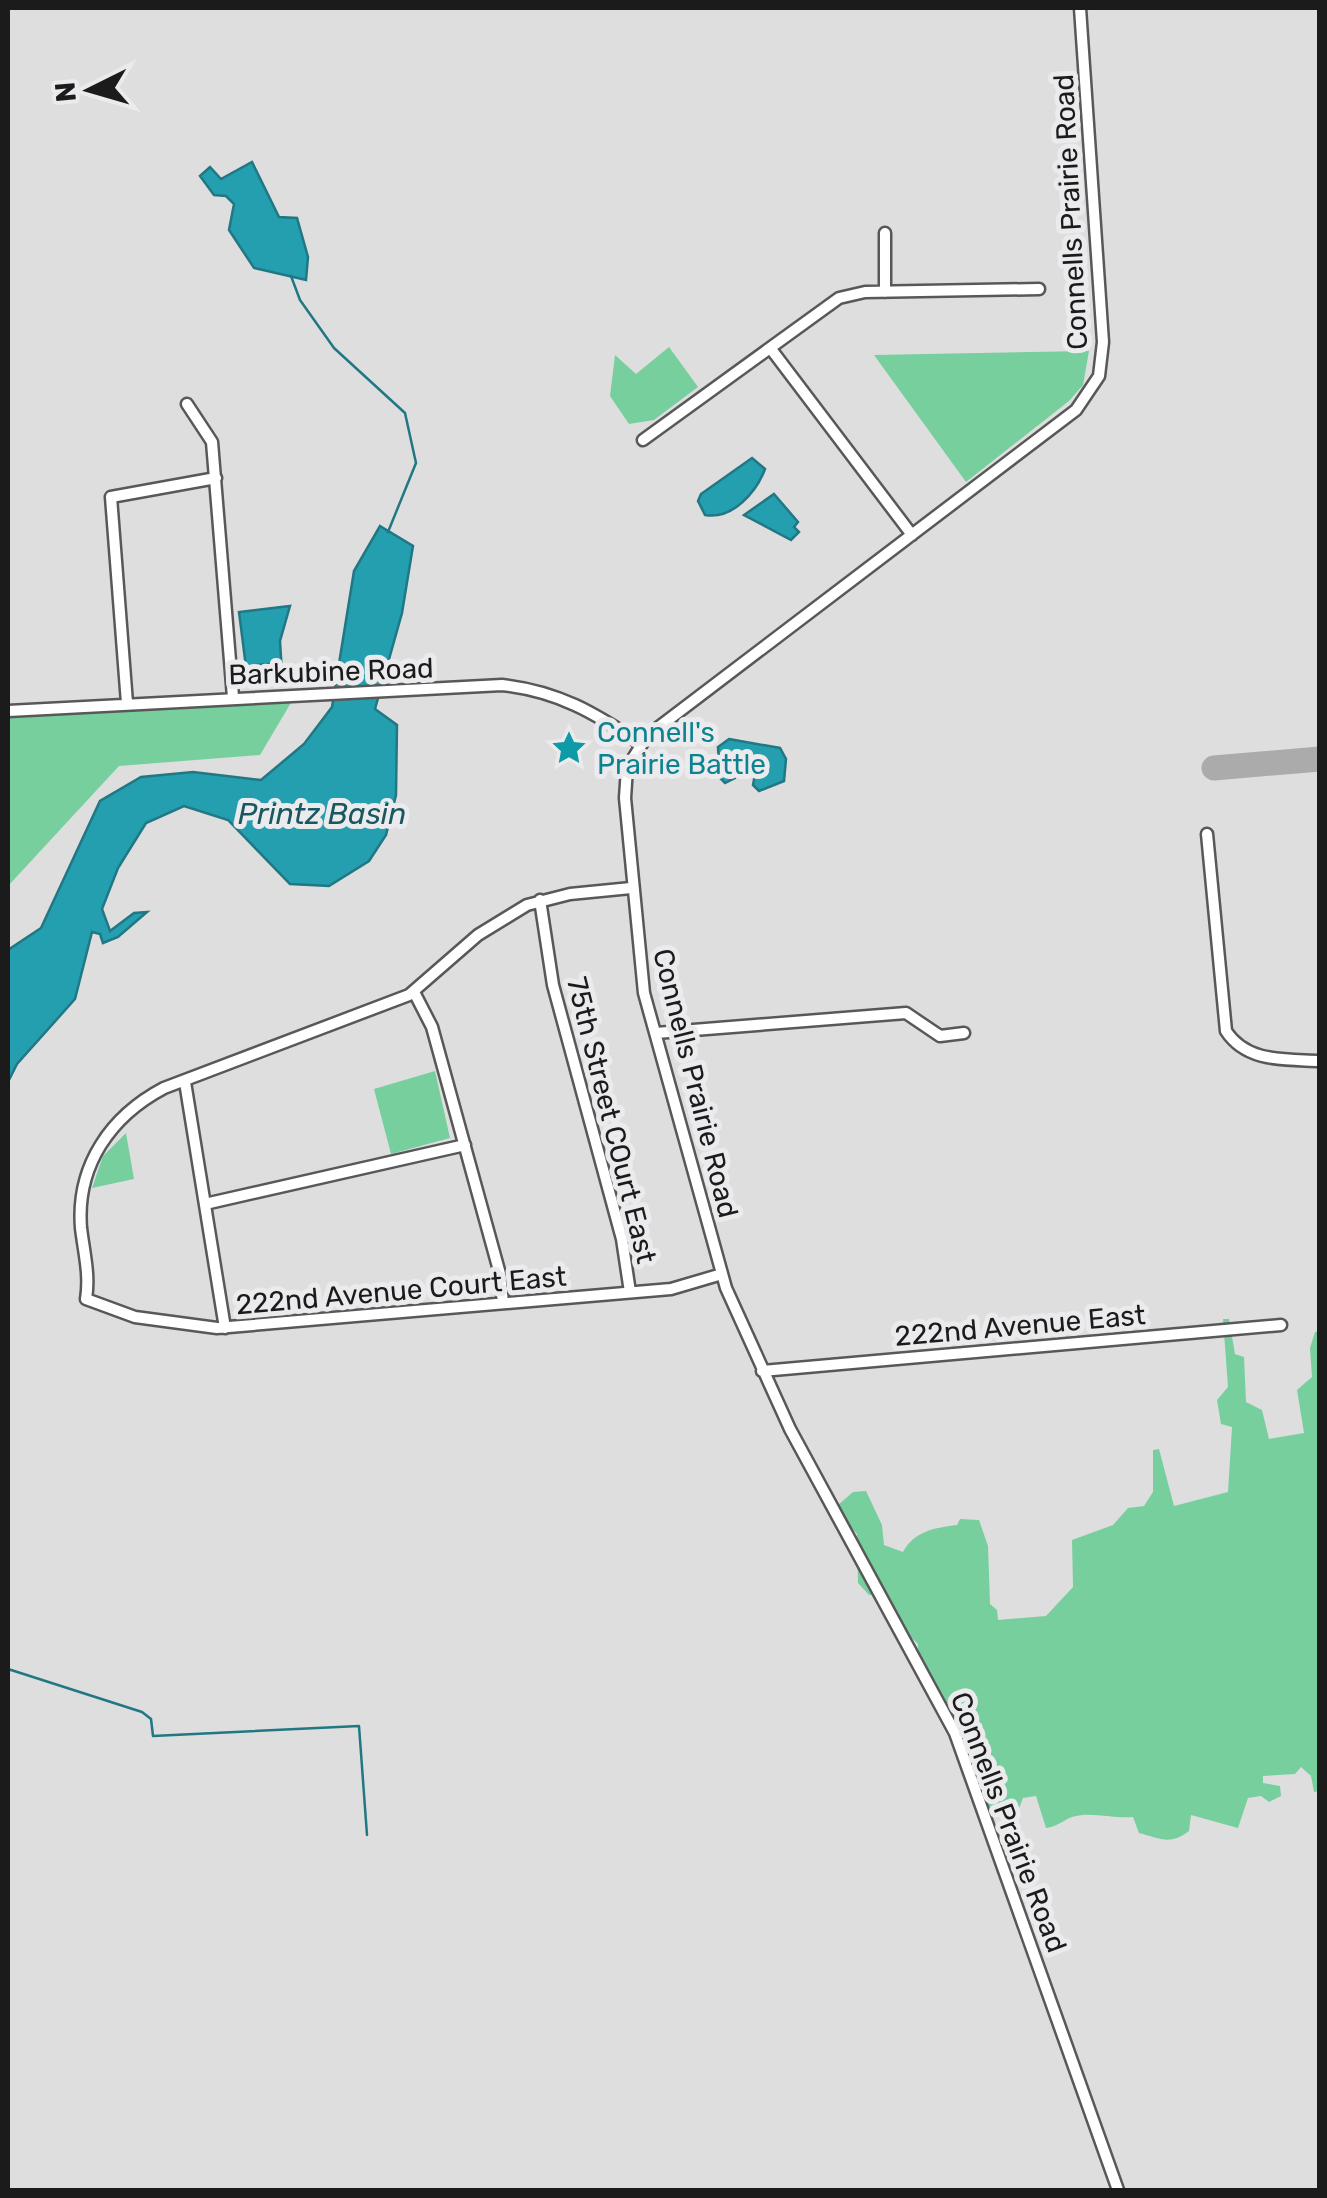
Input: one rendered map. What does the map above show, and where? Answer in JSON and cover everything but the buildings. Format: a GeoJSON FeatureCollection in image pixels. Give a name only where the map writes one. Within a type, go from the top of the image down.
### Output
{"type":"FeatureCollection","features":[{"type":"Feature","properties":{"kind":"street","name":"Connells Prairie Road"},"geometry":{"type":"LineString","coordinates":[[1080,8],[1103,342],[1099,376],[1076,410],[641,744],[627,768],[625,798],[644,992],[722,1274],[762,1371],[955,1733],[1118,2190]]}},
{"type":"Feature","properties":{"kind":"street"},"geometry":{"type":"LineString","coordinates":[[886,233],[886,292]]}},
{"type":"Feature","properties":{"kind":"street"},"geometry":{"type":"LineString","coordinates":[[644,440],[839,298],[886,292],[1040,290]]}},
{"type":"Feature","properties":{"kind":"street"},"geometry":{"type":"LineString","coordinates":[[771,349],[912,535]]}},
{"type":"Feature","properties":{"kind":"street"},"geometry":{"type":"LineString","coordinates":[[187,404],[212,442],[233,697]]}},
{"type":"Feature","properties":{"kind":"street"},"geometry":{"type":"LineString","coordinates":[[127,703],[112,497],[216,478]]}},
{"type":"Feature","properties":{"kind":"street","name":"Barkubine Road"},"geometry":{"type":"LineString","coordinates":[[8,711],[502,685],[536,689],[602,716],[641,744]]}},
{"type":"Feature","properties":{"kind":"street"},"geometry":{"type":"LineString","coordinates":[[1207,834],[1226,1030],[1234,1042],[1257,1056],[1320,1061]]}},
{"type":"Feature","properties":{"kind":"street"},"geometry":{"type":"LineString","coordinates":[[224,1328],[185,1082],[356,1019],[414,992],[496,922],[540,900],[631,888]]}},
{"type":"Feature","properties":{"kind":"street","name":"75th Street COurt East"},"geometry":{"type":"LineString","coordinates":[[540,900],[552,985],[622,1239],[630,1292]]}},
{"type":"Feature","properties":{"kind":"street"},"geometry":{"type":"LineString","coordinates":[[414,992],[432,1027],[500,1274],[503,1303]]}},
{"type":"Feature","properties":{"kind":"street"},"geometry":{"type":"LineString","coordinates":[[656,1033],[906,1013],[940,1036],[964,1033]]}},
{"type":"Feature","properties":{"kind":"street","name":"222nd Avenue Court East"},"geometry":{"type":"LineString","coordinates":[[185,1082],[142,1100],[111,1127],[90,1166],[82,1201],[86,1299],[165,1324],[224,1328],[671,1288],[722,1274]]}},
{"type":"Feature","properties":{"kind":"street"},"geometry":{"type":"LineString","coordinates":[[205,1204],[465,1145]]}},
{"type":"Feature","properties":{"kind":"street","name":"222nd Avenue East"},"geometry":{"type":"LineString","coordinates":[[762,1371],[1281,1324]]}},
{"type":"Feature","properties":{"kind":"green space"},"geometry":{"type":"Polygon","coordinates":[[[669,347],[698,387],[654,420],[629,424],[610,396],[615,355],[636,374],[669,347]]]}},
{"type":"Feature","properties":{"kind":"green space"},"geometry":{"type":"Polygon","coordinates":[[[1089,351],[1083,385],[1069,401],[966,482],[874,355],[1089,351]]]}},
{"type":"Feature","properties":{"kind":"green space"},"geometry":{"type":"Polygon","coordinates":[[[295,696],[260,755],[119,766],[8,886],[8,718],[295,696]]]}},
{"type":"Feature","properties":{"kind":"green space"},"geometry":{"type":"Polygon","coordinates":[[[435,1071],[450,1138],[391,1154],[374,1089],[435,1071]]]}},
{"type":"Feature","properties":{"kind":"green space"},"geometry":{"type":"Polygon","coordinates":[[[126,1133],[134,1179],[92,1188],[103,1156],[126,1133]]]}},
{"type":"Feature","properties":{"kind":"green space"},"geometry":{"type":"Polygon","coordinates":[[[1223,1319],[1229,1319],[1235,1354],[1244,1357],[1246,1402],[1262,1410],[1269,1439],[1304,1433],[1297,1390],[1312,1377],[1310,1348],[1315,1332],[1319,1331],[1319,1791],[1314,1792],[1311,1776],[1301,1767],[1295,1774],[1263,1776],[1263,1783],[1280,1786],[1281,1796],[1269,1802],[1261,1796],[1248,1798],[1238,1828],[1191,1815],[1189,1831],[1170,1840],[1139,1833],[1133,1817],[1083,1815],[1046,1828],[1036,1796],[1023,1798],[1018,1811],[992,1816],[981,1795],[981,1773],[972,1766],[969,1734],[959,1731],[951,1715],[934,1707],[932,1681],[915,1673],[918,1644],[908,1634],[898,1635],[882,1594],[869,1595],[858,1583],[857,1534],[839,1515],[838,1505],[853,1492],[866,1491],[882,1525],[884,1545],[903,1552],[925,1532],[957,1525],[960,1519],[979,1520],[988,1546],[990,1604],[997,1610],[998,1620],[1046,1616],[1073,1587],[1072,1540],[1113,1525],[1128,1508],[1144,1506],[1153,1492],[1153,1450],[1159,1449],[1174,1506],[1228,1492],[1232,1427],[1221,1424],[1217,1400],[1228,1387],[1223,1319]]]}},
{"type":"Feature","properties":{"kind":"water"},"geometry":{"type":"Polygon","coordinates":[[[252,162],[279,217],[297,218],[308,257],[306,280],[254,268],[229,230],[234,204],[226,196],[214,195],[200,176],[210,167],[221,179],[252,162]]]}},
{"type":"Feature","properties":{"kind":"water"},"geometry":{"type":"Polygon","coordinates":[[[752,458],[765,469],[750,495],[725,513],[705,515],[698,501],[701,494],[752,458]]]}},
{"type":"Feature","properties":{"kind":"water"},"geometry":{"type":"Polygon","coordinates":[[[774,494],[798,522],[794,527],[799,532],[791,540],[744,515],[774,494]]]}},
{"type":"Feature","properties":{"kind":"water","name":"Printz Basin"},"geometry":{"type":"Polygon","coordinates":[[[380,526],[413,546],[402,613],[375,709],[397,725],[396,795],[386,835],[369,861],[329,886],[290,884],[228,820],[184,806],[146,823],[118,868],[102,909],[110,931],[134,913],[147,912],[118,937],[103,943],[100,934],[92,932],[75,999],[17,1064],[8,1082],[8,950],[41,928],[100,801],[141,777],[193,772],[261,780],[304,744],[332,707],[354,571],[380,526]]]}},
{"type":"Feature","properties":{"kind":"water"},"geometry":{"type":"Polygon","coordinates":[[[290,606],[280,641],[282,673],[274,673],[269,664],[256,665],[247,675],[239,612],[290,606]]]}},
{"type":"Feature","properties":{"kind":"water"},"geometry":{"type":"Polygon","coordinates":[[[729,739],[780,748],[786,759],[784,781],[759,791],[753,785],[757,763],[749,759],[735,778],[725,783],[720,778],[718,747],[729,739]]]}},
{"type":"Feature","properties":{"kind":"waterway"},"geometry":{"type":"LineString","coordinates":[[291,276],[300,300],[334,348],[405,413],[416,463],[388,532]]}},
{"type":"Feature","properties":{"kind":"waterway"},"geometry":{"type":"LineString","coordinates":[[8,1669],[142,1712],[151,1719],[153,1736],[359,1726],[367,1835]]}},
{"type":"Feature","properties":{"kind":"taxiway"},"geometry":{"type":"LineString","coordinates":[[1214,768],[1320,759]]}},
{"type":"Feature","properties":{"kind":"place","name":"Connell's Prairie Battle"},"geometry":{"type":"Point","coordinates":[569,748]}}]}
